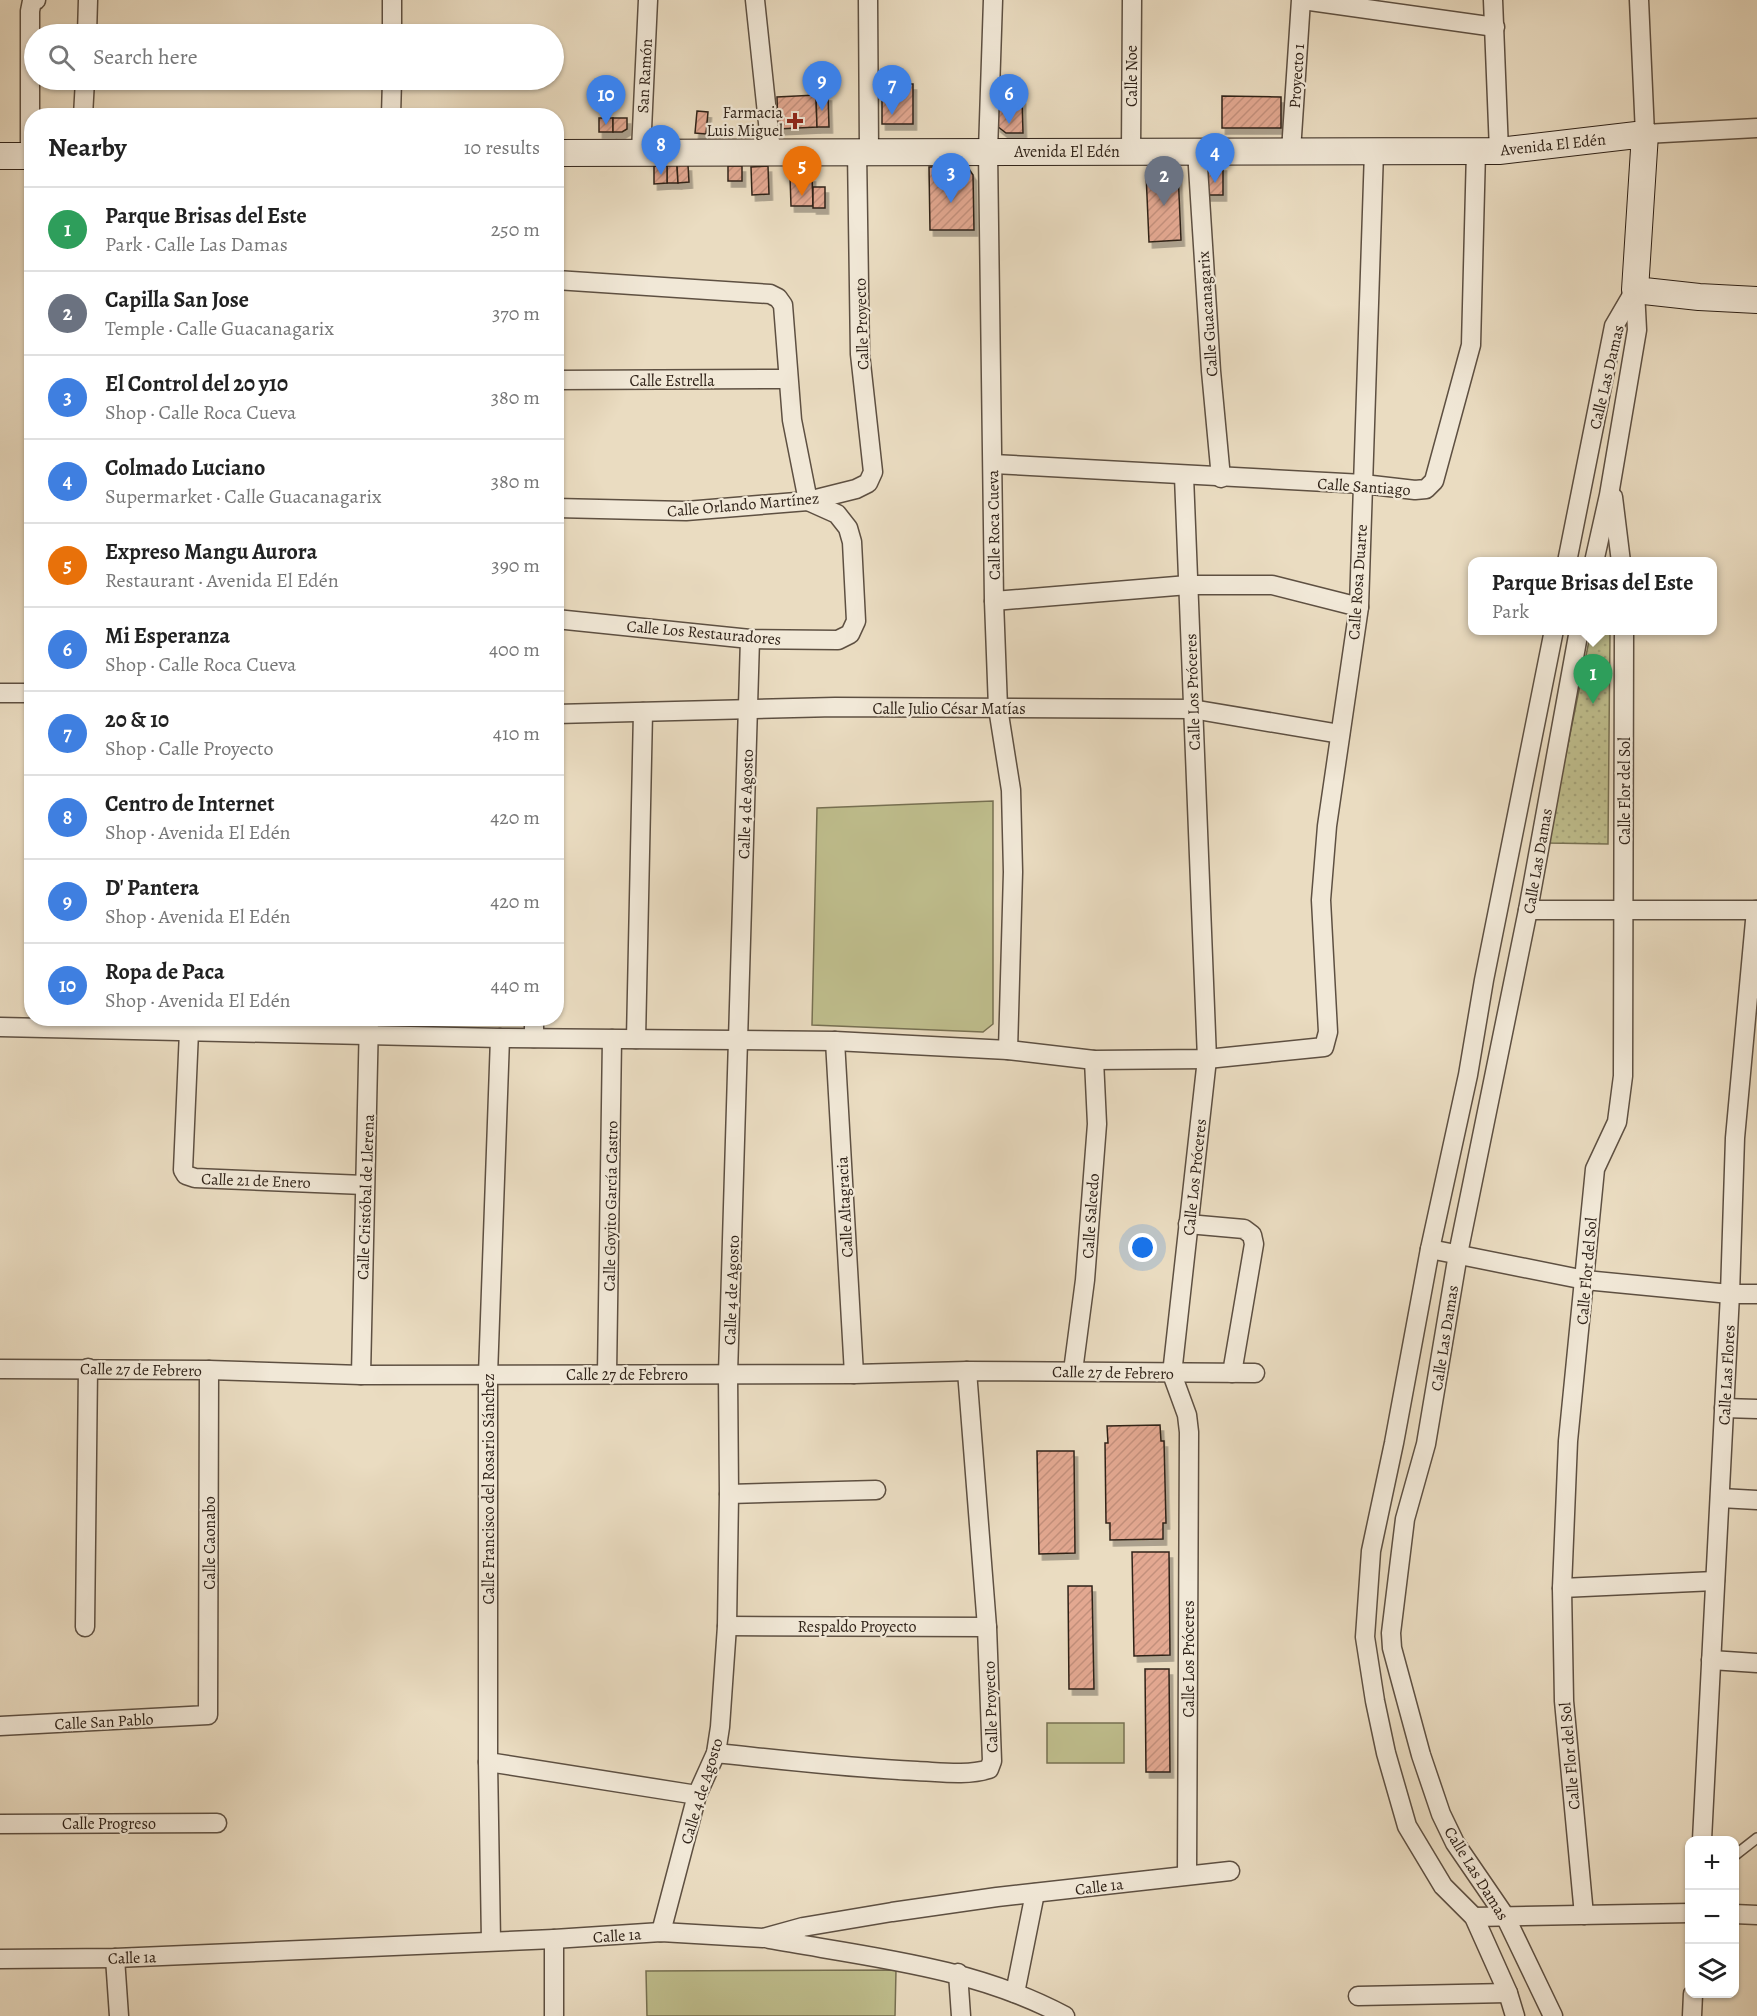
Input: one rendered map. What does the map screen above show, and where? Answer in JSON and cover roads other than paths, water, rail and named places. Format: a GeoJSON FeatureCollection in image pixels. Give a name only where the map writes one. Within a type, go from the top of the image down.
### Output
{"type":"FeatureCollection","features":[{"type":"Feature","properties":{"kind":"street"},"geometry":{"type":"LineString","coordinates":[[30,24],[32,1],[36,0]]}},
{"type":"Feature","properties":{"kind":"street"},"geometry":{"type":"LineString","coordinates":[[87,24],[88,0]]}},
{"type":"Feature","properties":{"kind":"street"},"geometry":{"type":"LineString","coordinates":[[392,0],[392,24]]}},
{"type":"Feature","properties":{"kind":"street","name":"San Ramón"},"geometry":{"type":"LineString","coordinates":[[640,151],[648,0]]}},
{"type":"Feature","properties":{"kind":"street"},"geometry":{"type":"LineString","coordinates":[[755,0],[771,151]]}},
{"type":"Feature","properties":{"kind":"street","name":"Calle Proyecto"},"geometry":{"type":"LineString","coordinates":[[856,489],[868,483],[873,472],[860,354],[868,0]]}},
{"type":"Feature","properties":{"kind":"street","name":"Calle Roca Cueva"},"geometry":{"type":"LineString","coordinates":[[993,0],[988,151],[994,601],[998,708],[1011,790],[1013,872],[1008,1050]]}},
{"type":"Feature","properties":{"kind":"street","name":"Calle Noe"},"geometry":{"type":"LineString","coordinates":[[1131,151],[1132,0]]}},
{"type":"Feature","properties":{"kind":"street"},"geometry":{"type":"LineString","coordinates":[[1302,0],[1495,27]]}},
{"type":"Feature","properties":{"kind":"street","name":"Proyecto 1"},"geometry":{"type":"LineString","coordinates":[[1291,151],[1302,0]]}},
{"type":"Feature","properties":{"kind":"street","name":"Calle Santiago"},"geometry":{"type":"LineString","coordinates":[[993,464],[1426,489],[1434,481],[1471,345],[1487,151],[1495,27],[1494,0]]}},
{"type":"Feature","properties":{"kind":"street"},"geometry":{"type":"LineString","coordinates":[[1639,0],[1645,134],[1635,290],[1698,297],[1757,300]]}},
{"type":"Feature","properties":{"kind":"street"},"geometry":{"type":"LineString","coordinates":[[31,90],[31,108]]}},
{"type":"Feature","properties":{"kind":"street"},"geometry":{"type":"LineString","coordinates":[[83,108],[84,90]]}},
{"type":"Feature","properties":{"kind":"street"},"geometry":{"type":"LineString","coordinates":[[391,108],[392,90]]}},
{"type":"Feature","properties":{"kind":"street","name":"Avenida El Edén"},"geometry":{"type":"LineString","coordinates":[[564,153],[1487,151],[1645,134],[1757,128]]}},
{"type":"Feature","properties":{"kind":"street","name":"Calle Guacanagarix"},"geometry":{"type":"LineString","coordinates":[[1197,151],[1211,371],[1221,478]]}},
{"type":"Feature","properties":{"kind":"street","name":"Calle Rosa Duarte"},"geometry":{"type":"LineString","coordinates":[[1207,1059],[1324,1047],[1328,1032],[1320,900],[1327,826],[1359,607],[1374,151]]}},
{"type":"Feature","properties":{"kind":"street"},"geometry":{"type":"LineString","coordinates":[[0,156],[24,156]]}},
{"type":"Feature","properties":{"kind":"street"},"geometry":{"type":"LineString","coordinates":[[564,281],[770,294],[778,298],[783,305],[792,420],[808,501]]}},
{"type":"Feature","properties":{"kind":"street","name":"Calle Las Damas"},"geometry":{"type":"LineString","coordinates":[[1595,557],[1611,480],[1637,330],[1635,290]]}},
{"type":"Feature","properties":{"kind":"street","name":"Calle Las Damas"},"geometry":{"type":"LineString","coordinates":[[1568,557],[1614,326],[1635,290]]}},
{"type":"Feature","properties":{"kind":"street","name":"Calle Estrella"},"geometry":{"type":"LineString","coordinates":[[564,380],[788,379]]}},
{"type":"Feature","properties":{"kind":"street","name":"Calle Los Próceres"},"geometry":{"type":"LineString","coordinates":[[1184,476],[1207,1059],[1172,1374],[1186,1415],[1189,1432],[1187,1875]]}},
{"type":"Feature","properties":{"kind":"street"},"geometry":{"type":"LineString","coordinates":[[1611,480],[1621,557]]}},
{"type":"Feature","properties":{"kind":"street","name":"Calle Orlando Martínez"},"geometry":{"type":"LineString","coordinates":[[564,508],[686,512],[808,501],[856,489]]}},
{"type":"Feature","properties":{"kind":"street","name":"Calle Los Restauradores"},"geometry":{"type":"LineString","coordinates":[[564,620],[750,639],[838,640],[850,634],[856,621],[852,542],[848,528],[837,514],[808,501]]}},
{"type":"Feature","properties":{"kind":"street"},"geometry":{"type":"LineString","coordinates":[[994,601],[1188,585],[1272,585],[1359,607]]}},
{"type":"Feature","properties":{"kind":"street","name":"Calle Las Damas"},"geometry":{"type":"LineString","coordinates":[[1515,2016],[1508,1993],[1474,1917],[1443,1886],[1407,1826],[1386,1753],[1365,1637],[1371,1551],[1394,1443],[1430,1249],[1468,1075],[1484,980],[1553,635]]}},
{"type":"Feature","properties":{"kind":"street","name":"Calle Las Damas"},"geometry":{"type":"LineString","coordinates":[[1553,2016],[1505,1916],[1455,1843],[1441,1814],[1421,1755],[1392,1648],[1391,1633],[1405,1519],[1426,1444],[1458,1254],[1528,909],[1578,635]]}},
{"type":"Feature","properties":{"kind":"street","name":"Calle Flor del Sol"},"geometry":{"type":"LineString","coordinates":[[1584,1915],[1564,1701],[1562,1588],[1568,1441],[1595,1169],[1617,1122],[1623,1076],[1624,635]]}},
{"type":"Feature","properties":{"kind":"street","name":"Calle 4 de Agosto"},"geometry":{"type":"LineString","coordinates":[[661,1932],[698,1795],[716,1753],[727,1626],[728,1374],[750,639]]}},
{"type":"Feature","properties":{"kind":"street"},"geometry":{"type":"LineString","coordinates":[[0,693],[24,693]]}},
{"type":"Feature","properties":{"kind":"street","name":"Calle Julio César Matías"},"geometry":{"type":"LineString","coordinates":[[564,714],[836,707],[1192,709],[1340,734]]}},
{"type":"Feature","properties":{"kind":"street"},"geometry":{"type":"LineString","coordinates":[[636,1039],[643,712]]}},
{"type":"Feature","properties":{"kind":"street"},"geometry":{"type":"LineString","coordinates":[[1528,909],[1756,910]]}},
{"type":"Feature","properties":{"kind":"street","name":"Calle Las Flores"},"geometry":{"type":"LineString","coordinates":[[1702,1836],[1736,1138],[1756,910]]}},
{"type":"Feature","properties":{"kind":"street"},"geometry":{"type":"LineString","coordinates":[[0,1027],[189,1031],[257,1026],[436,1027],[500,1038],[835,1041],[1008,1050],[1094,1060],[1207,1059]]}},
{"type":"Feature","properties":{"kind":"street","name":"Calle Cristóbal de Llerena"},"geometry":{"type":"LineString","coordinates":[[361,1375],[369,1026]]}},
{"type":"Feature","properties":{"kind":"street"},"geometry":{"type":"LineString","coordinates":[[534,1026],[534,1038]]}},
{"type":"Feature","properties":{"kind":"street","name":"Calle 21 de Enero"},"geometry":{"type":"LineString","coordinates":[[189,1031],[183,1170],[186,1175],[195,1178],[364,1185]]}},
{"type":"Feature","properties":{"kind":"street","name":"Calle Francisco del Rosario Sánchez"},"geometry":{"type":"LineString","coordinates":[[491,1941],[488,1762],[488,1375],[500,1038]]}},
{"type":"Feature","properties":{"kind":"street","name":"Calle Goyito García Castro"},"geometry":{"type":"LineString","coordinates":[[607,1374],[612,1039]]}},
{"type":"Feature","properties":{"kind":"street","name":"Calle Altagracia"},"geometry":{"type":"LineString","coordinates":[[835,1041],[854,1374]]}},
{"type":"Feature","properties":{"kind":"street","name":"Calle Salcedo"},"geometry":{"type":"LineString","coordinates":[[1073,1371],[1086,1280],[1097,1124],[1094,1060]]}},
{"type":"Feature","properties":{"kind":"street"},"geometry":{"type":"LineString","coordinates":[[1468,1075],[1494,1081]]}},
{"type":"Feature","properties":{"kind":"street"},"geometry":{"type":"LineString","coordinates":[[1188,1224],[1244,1229],[1252,1235],[1254,1244],[1232,1373]]}},
{"type":"Feature","properties":{"kind":"street"},"geometry":{"type":"LineString","coordinates":[[1430,1249],[1585,1280],[1730,1294],[1757,1294]]}},
{"type":"Feature","properties":{"kind":"street"},"geometry":{"type":"LineString","coordinates":[[85,1627],[88,1368]]}},
{"type":"Feature","properties":{"kind":"street","name":"Calle 27 de Febrero"},"geometry":{"type":"LineString","coordinates":[[0,1369],[209,1370],[361,1375],[854,1374],[967,1371],[1255,1373]]}},
{"type":"Feature","properties":{"kind":"street","name":"Calle Caonabo"},"geometry":{"type":"LineString","coordinates":[[208,1715],[209,1370]]}},
{"type":"Feature","properties":{"kind":"street","name":"Calle Proyecto"},"geometry":{"type":"LineString","coordinates":[[716,1753],[860,1768],[951,1772],[980,1772],[989,1769],[992,1761],[987,1627],[967,1371]]}},
{"type":"Feature","properties":{"kind":"street"},"geometry":{"type":"LineString","coordinates":[[1724,1408],[1757,1409]]}},
{"type":"Feature","properties":{"kind":"street"},"geometry":{"type":"LineString","coordinates":[[729,1494],[876,1490]]}},
{"type":"Feature","properties":{"kind":"street"},"geometry":{"type":"LineString","coordinates":[[1720,1498],[1757,1500]]}},
{"type":"Feature","properties":{"kind":"street"},"geometry":{"type":"LineString","coordinates":[[1562,1588],[1715,1581]]}},
{"type":"Feature","properties":{"kind":"street","name":"Respaldo Proyecto"},"geometry":{"type":"LineString","coordinates":[[727,1626],[987,1627]]}},
{"type":"Feature","properties":{"kind":"street"},"geometry":{"type":"LineString","coordinates":[[1365,1637],[1391,1633]]}},
{"type":"Feature","properties":{"kind":"street"},"geometry":{"type":"LineString","coordinates":[[1711,1660],[1757,1663]]}},
{"type":"Feature","properties":{"kind":"street","name":"Calle San Pablo"},"geometry":{"type":"LineString","coordinates":[[0,1726],[208,1715]]}},
{"type":"Feature","properties":{"kind":"street"},"geometry":{"type":"LineString","coordinates":[[488,1762],[698,1795]]}},
{"type":"Feature","properties":{"kind":"street","name":"Calle Progreso"},"geometry":{"type":"LineString","coordinates":[[0,1824],[217,1823]]}},
{"type":"Feature","properties":{"kind":"street","name":"Calle 1a"},"geometry":{"type":"LineString","coordinates":[[0,1959],[115,1958],[554,1939],[661,1932],[763,1938],[803,1928],[892,1912],[997,1897],[1230,1871]]}},
{"type":"Feature","properties":{"kind":"street"},"geometry":{"type":"LineString","coordinates":[[1015,1992],[1035,1893]]}},
{"type":"Feature","properties":{"kind":"street"},"geometry":{"type":"LineString","coordinates":[[1474,1917],[1685,1913]]}},
{"type":"Feature","properties":{"kind":"street"},"geometry":{"type":"LineString","coordinates":[[1739,1914],[1757,1915]]}},
{"type":"Feature","properties":{"kind":"street"},"geometry":{"type":"LineString","coordinates":[[763,1938],[957,1973],[1015,1992],[1047,2011],[1065,2016]]}},
{"type":"Feature","properties":{"kind":"street"},"geometry":{"type":"LineString","coordinates":[[554,1939],[554,2016]]}},
{"type":"Feature","properties":{"kind":"street"},"geometry":{"type":"LineString","coordinates":[[115,1958],[119,2016]]}},
{"type":"Feature","properties":{"kind":"street"},"geometry":{"type":"LineString","coordinates":[[957,1973],[962,2016]]}},
{"type":"Feature","properties":{"kind":"street"},"geometry":{"type":"LineString","coordinates":[[1358,1996],[1508,1993]]}},
{"type":"Feature","properties":{"kind":"street"},"geometry":{"type":"LineString","coordinates":[[1692,2016],[1693,1998]]}},
{"type":"Feature","properties":{"kind":"lane"},"geometry":{"type":"LineString","coordinates":[[1739,1852],[1757,1838]]}},
{"type":"Feature","properties":{"kind":"place","name":"D' Pantera"},"geometry":{"type":"Point","coordinates":[822,111]}},
{"type":"Feature","properties":{"kind":"place","name":"20 & 10"},"geometry":{"type":"Point","coordinates":[892,115]}},
{"type":"Feature","properties":{"kind":"place","name":"Farmacia Luis Miguel"},"geometry":{"type":"Point","coordinates":[795,121]}},
{"type":"Feature","properties":{"kind":"place","name":"Mi Esperanza"},"geometry":{"type":"Point","coordinates":[1009,124]}},
{"type":"Feature","properties":{"kind":"place","name":"Ropa de Paca"},"geometry":{"type":"Point","coordinates":[606,125]}},
{"type":"Feature","properties":{"kind":"place","name":"Centro de Internet"},"geometry":{"type":"Point","coordinates":[661,175]}},
{"type":"Feature","properties":{"kind":"place","name":"Colmado Luciano"},"geometry":{"type":"Point","coordinates":[1215,183]}},
{"type":"Feature","properties":{"kind":"place","name":"Expreso Mangu Aurora"},"geometry":{"type":"Point","coordinates":[802,196]}},
{"type":"Feature","properties":{"kind":"place","name":"El Control del 20 y10"},"geometry":{"type":"Point","coordinates":[951,203]}},
{"type":"Feature","properties":{"kind":"place","name":"Capilla San Jose"},"geometry":{"type":"Point","coordinates":[1164,206]}},
{"type":"Feature","properties":{"kind":"place","name":"Parque Brisas del Este"},"geometry":{"type":"Point","coordinates":[1593,704]}}]}
